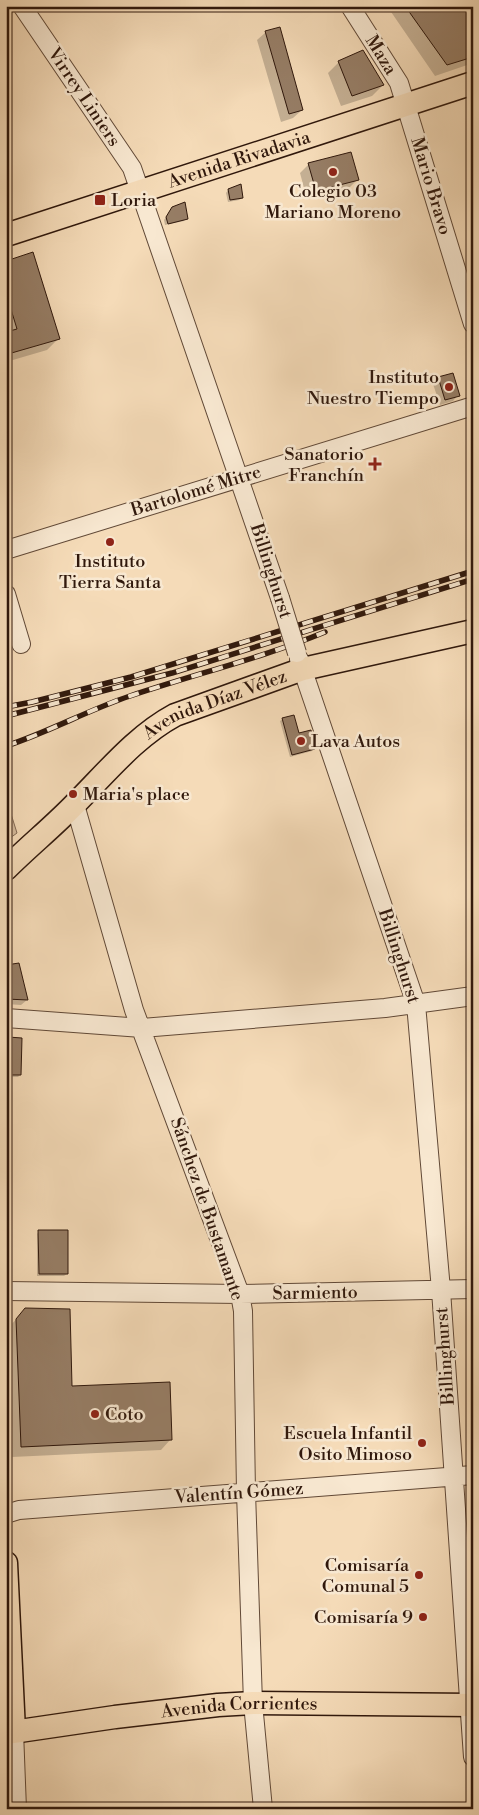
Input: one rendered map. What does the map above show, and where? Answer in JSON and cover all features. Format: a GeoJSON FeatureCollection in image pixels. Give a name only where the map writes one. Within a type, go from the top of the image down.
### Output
{"type":"FeatureCollection","features":[{"type":"Feature","properties":{"kind":"main road","name":"Avenida Rivadavia"},"geometry":{"type":"LineString","coordinates":[[6,235],[473,83]]}},
{"type":"Feature","properties":{"kind":"main road","name":"Avenida Díaz Vélez"},"geometry":{"type":"LineString","coordinates":[[6,869],[75,805],[139,740],[159,724],[175,715],[300,661],[473,631]]}},
{"type":"Feature","properties":{"kind":"main road"},"geometry":{"type":"LineString","coordinates":[[6,1563],[10,1732]]}},
{"type":"Feature","properties":{"kind":"main road","name":"Avenida Corrientes"},"geometry":{"type":"LineString","coordinates":[[10,1732],[218,1705],[253,1703],[470,1705]]}},
{"type":"Feature","properties":{"kind":"street","name":"Virrey Liniers"},"geometry":{"type":"LineString","coordinates":[[22,6],[132,168],[141,192]]}},
{"type":"Feature","properties":{"kind":"street","name":"Maza"},"geometry":{"type":"LineString","coordinates":[[350,6],[399,83],[406,106]]}},
{"type":"Feature","properties":{"kind":"street","name":"Mario Bravo"},"geometry":{"type":"LineString","coordinates":[[406,106],[473,324]]}},
{"type":"Feature","properties":{"kind":"street","name":"Billinghurst"},"geometry":{"type":"LineString","coordinates":[[141,192],[240,477],[416,1004],[441,1290],[473,1757]]}},
{"type":"Feature","properties":{"kind":"street","name":"Bartolomé Mitre"},"geometry":{"type":"LineString","coordinates":[[6,550],[473,406]]}},
{"type":"Feature","properties":{"kind":"street"},"geometry":{"type":"LineString","coordinates":[[6,594],[21,644]]}},
{"type":"Feature","properties":{"kind":"street","name":"Sánchez de Bustamante"},"geometry":{"type":"LineString","coordinates":[[75,805],[134,1010],[240,1294],[243,1311],[246,1492],[253,1703],[263,1809]]}},
{"type":"Feature","properties":{"kind":"street"},"geometry":{"type":"LineString","coordinates":[[6,1018],[142,1028],[376,1009],[473,996]]}},
{"type":"Feature","properties":{"kind":"street","name":"Sarmiento"},"geometry":{"type":"LineString","coordinates":[[6,1290],[240,1294],[473,1289]]}},
{"type":"Feature","properties":{"kind":"street","name":"Valentín Gómez"},"geometry":{"type":"LineString","coordinates":[[6,1514],[19,1510],[473,1475]]}},
{"type":"Feature","properties":{"kind":"street"},"geometry":{"type":"LineString","coordinates":[[10,1732],[17,1809]]}},
{"type":"Feature","properties":{"kind":"shaded area"},"geometry":{"type":"Polygon","coordinates":[[[6,798],[17,833],[6,841],[6,798]]]}},
{"type":"Feature","properties":{"kind":"building"},"geometry":{"type":"Polygon","coordinates":[[[405,6],[473,6],[473,57],[447,65],[405,6]]]}},
{"type":"Feature","properties":{"kind":"building"},"geometry":{"type":"Polygon","coordinates":[[[280,27],[303,110],[289,114],[265,31],[280,27]]]}},
{"type":"Feature","properties":{"kind":"building"},"geometry":{"type":"Polygon","coordinates":[[[363,50],[384,85],[352,96],[338,61],[363,50]]]}},
{"type":"Feature","properties":{"kind":"building","name":"Colegio 03 Mariano Moreno"},"geometry":{"type":"Polygon","coordinates":[[[351,152],[359,180],[316,191],[308,163],[351,152]]]}},
{"type":"Feature","properties":{"kind":"building"},"geometry":{"type":"Polygon","coordinates":[[[241,184],[243,198],[230,200],[228,189],[241,184]]]}},
{"type":"Feature","properties":{"kind":"building"},"geometry":{"type":"Polygon","coordinates":[[[185,202],[188,219],[168,224],[166,217],[172,207],[185,202]]]}},
{"type":"Feature","properties":{"kind":"building"},"geometry":{"type":"Polygon","coordinates":[[[33,252],[60,339],[8,354],[6,332],[17,329],[6,293],[6,261],[33,252]]]}},
{"type":"Feature","properties":{"kind":"building","name":"Instituto Nuestro Tiempo"},"geometry":{"type":"Polygon","coordinates":[[[453,373],[460,396],[445,400],[438,377],[453,373]]]}},
{"type":"Feature","properties":{"kind":"building","name":"Lava Autos"},"geometry":{"type":"Polygon","coordinates":[[[294,715],[299,733],[311,730],[315,749],[292,755],[282,718],[294,715]]]}},
{"type":"Feature","properties":{"kind":"building"},"geometry":{"type":"Polygon","coordinates":[[[19,963],[28,1000],[6,999],[6,965],[19,963]]]}},
{"type":"Feature","properties":{"kind":"building"},"geometry":{"type":"Polygon","coordinates":[[[8,1037],[22,1038],[21,1075],[7,1075],[8,1037]]]}},
{"type":"Feature","properties":{"kind":"building"},"geometry":{"type":"Polygon","coordinates":[[[38,1230],[68,1230],[68,1274],[39,1274],[38,1230]]]}},
{"type":"Feature","properties":{"kind":"building","name":"Coto"},"geometry":{"type":"Polygon","coordinates":[[[25,1308],[70,1309],[72,1386],[170,1382],[172,1440],[21,1447],[16,1319],[25,1308]]]}},
{"type":"Feature","properties":{"kind":"railway"},"geometry":{"type":"LineString","coordinates":[[6,707],[131,677],[473,571]]}},
{"type":"Feature","properties":{"kind":"railway"},"geometry":{"type":"LineString","coordinates":[[6,716],[172,673],[473,579]]}},
{"type":"Feature","properties":{"kind":"railway"},"geometry":{"type":"LineString","coordinates":[[6,746],[130,696],[253,658],[325,632]]}},
{"type":"Feature","properties":{"kind":"place","name":"Colegio 03 Mariano Moreno"},"geometry":{"type":"Point","coordinates":[333,172]}},
{"type":"Feature","properties":{"kind":"place","name":"Loria"},"geometry":{"type":"Point","coordinates":[100,200]}},
{"type":"Feature","properties":{"kind":"place","name":"Instituto Nuestro Tiempo"},"geometry":{"type":"Point","coordinates":[449,387]}},
{"type":"Feature","properties":{"kind":"place","name":"Sanatorio Franchín"},"geometry":{"type":"Point","coordinates":[375,464]}},
{"type":"Feature","properties":{"kind":"place","name":"Instituto Tierra Santa"},"geometry":{"type":"Point","coordinates":[110,542]}},
{"type":"Feature","properties":{"kind":"place","name":"Lava Autos"},"geometry":{"type":"Point","coordinates":[301,741]}},
{"type":"Feature","properties":{"kind":"place","name":"Maria's place"},"geometry":{"type":"Point","coordinates":[73,794]}},
{"type":"Feature","properties":{"kind":"place","name":"Coto"},"geometry":{"type":"Point","coordinates":[95,1414]}},
{"type":"Feature","properties":{"kind":"place","name":"Escuela Infantil Osito Mimoso"},"geometry":{"type":"Point","coordinates":[422,1443]}},
{"type":"Feature","properties":{"kind":"place","name":"Comisaría Comunal 5"},"geometry":{"type":"Point","coordinates":[419,1575]}},
{"type":"Feature","properties":{"kind":"place","name":"Comisaría 9"},"geometry":{"type":"Point","coordinates":[423,1617]}}]}
